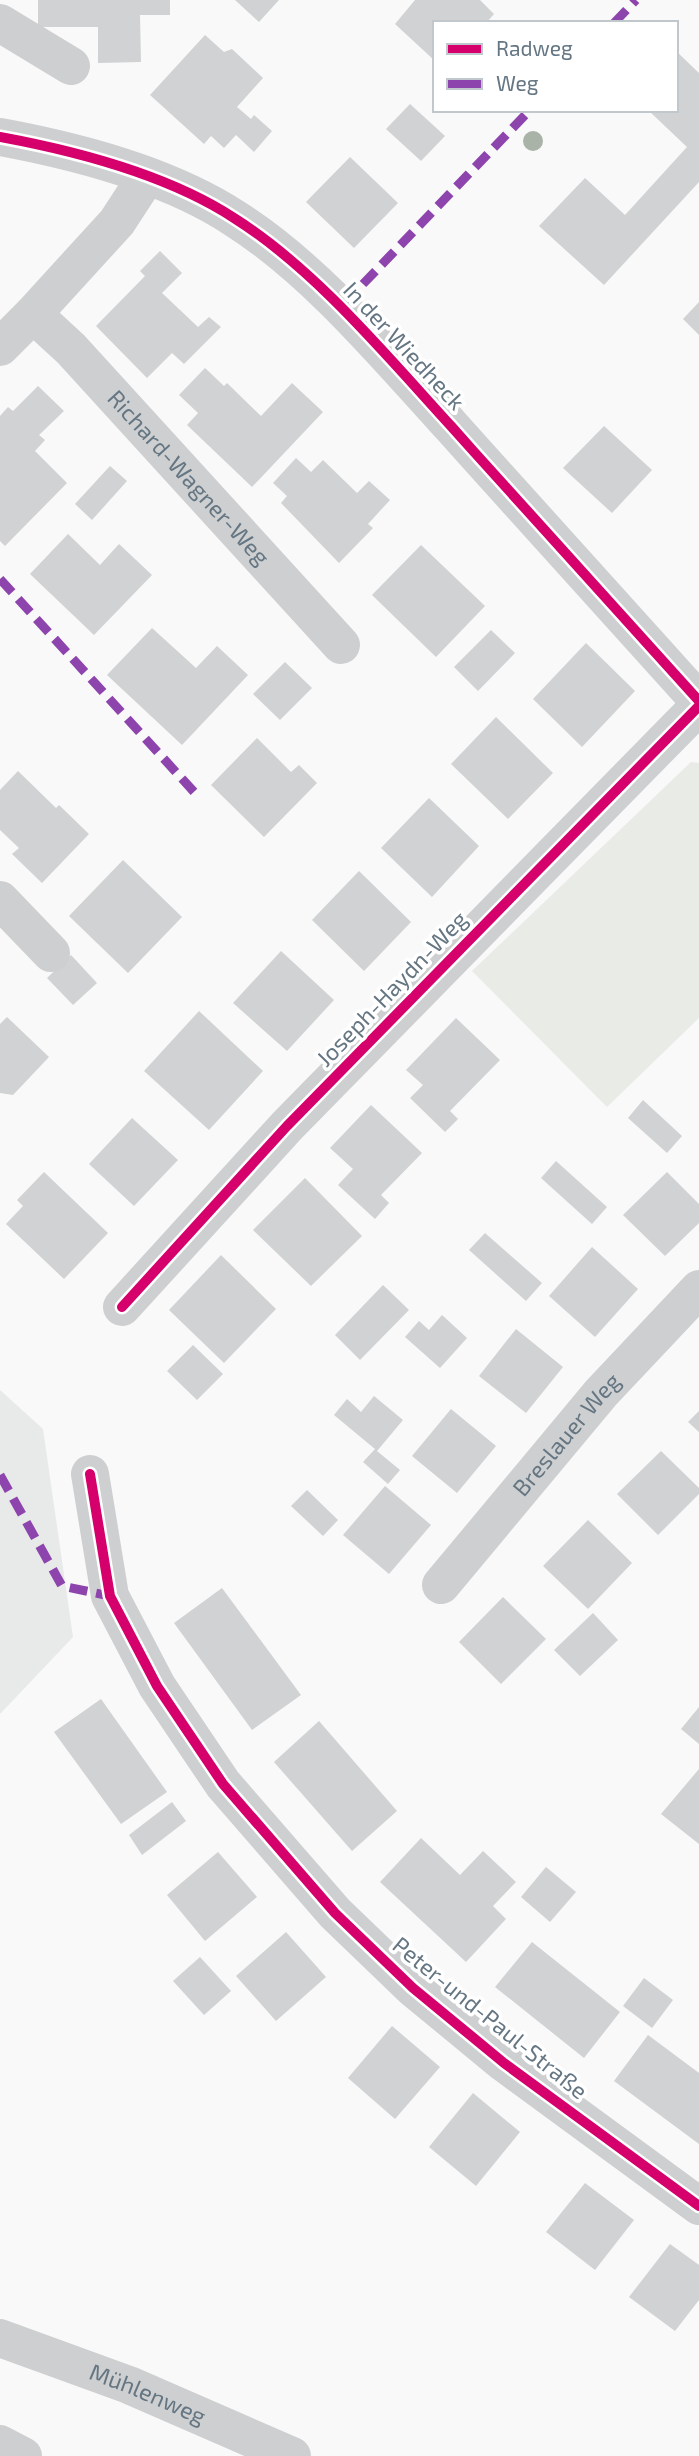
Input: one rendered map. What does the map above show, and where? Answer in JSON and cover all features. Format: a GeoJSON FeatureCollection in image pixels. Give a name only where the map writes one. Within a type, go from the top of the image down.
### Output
{"type":"FeatureCollection","features":[{"type":"Feature","properties":{"kind":"street"},"geometry":{"type":"LineString","coordinates":[[0,23],[71,66]]}},
{"type":"Feature","properties":{"kind":"street","name":"In der Wiedheck"},"geometry":{"type":"LineString","coordinates":[[0,137],[59,148],[147,176],[233,217],[285,256],[341,308],[393,362],[699,701]]}},
{"type":"Feature","properties":{"kind":"street"},"geometry":{"type":"LineString","coordinates":[[0,347],[117,222],[147,176]]}},
{"type":"Feature","properties":{"kind":"street","name":"Richard-Wagner-Weg"},"geometry":{"type":"LineString","coordinates":[[33,314],[71,349],[341,645]]}},
{"type":"Feature","properties":{"kind":"street","name":"Joseph-Haydn-Weg"},"geometry":{"type":"LineString","coordinates":[[122,1307],[287,1126],[699,706]]}},
{"type":"Feature","properties":{"kind":"street"},"geometry":{"type":"LineString","coordinates":[[0,900],[51,953]]}},
{"type":"Feature","properties":{"kind":"street","name":"Breslauer Weg"},"geometry":{"type":"LineString","coordinates":[[441,1585],[601,1393],[699,1289]]}},
{"type":"Feature","properties":{"kind":"street","name":"Peter-und-Paul-Straße"},"geometry":{"type":"LineString","coordinates":[[90,1474],[110,1596],[157,1686],[223,1784],[335,1913],[412,1988],[504,2063],[699,2206]]}},
{"type":"Feature","properties":{"kind":"street","name":"Mühlenweg"},"geometry":{"type":"LineString","coordinates":[[0,2338],[129,2385],[292,2456]]}},
{"type":"Feature","properties":{"kind":"street"},"geometry":{"type":"LineString","coordinates":[[0,2444],[23,2456]]}},
{"type":"Feature","properties":{"kind":"shaded area"},"geometry":{"type":"Polygon","coordinates":[[[691,762],[699,763],[699,1018],[607,1107],[472,971],[691,762]]]}},
{"type":"Feature","properties":{"kind":"shaded area"},"geometry":{"type":"Polygon","coordinates":[[[0,1390],[43,1429],[73,1637],[0,1714],[0,1390]]]}},
{"type":"Feature","properties":{"kind":"building"},"geometry":{"type":"Polygon","coordinates":[[[38,0],[170,0],[170,15],[140,15],[141,62],[98,63],[98,27],[38,27],[38,0]]]}},
{"type":"Feature","properties":{"kind":"building"},"geometry":{"type":"Polygon","coordinates":[[[235,0],[279,0],[259,22],[235,0]]]}},
{"type":"Feature","properties":{"kind":"building"},"geometry":{"type":"Polygon","coordinates":[[[415,0],[480,0],[494,14],[488,21],[433,21],[433,59],[395,24],[415,0]]]}},
{"type":"Feature","properties":{"kind":"building"},"geometry":{"type":"Polygon","coordinates":[[[205,35],[224,52],[232,49],[263,78],[237,107],[251,119],[254,115],[272,131],[254,152],[236,135],[224,148],[211,136],[204,144],[150,95],[205,35]]]}},
{"type":"Feature","properties":{"kind":"building"},"geometry":{"type":"Polygon","coordinates":[[[678,53],[699,73],[699,182],[604,285],[539,226],[585,178],[625,215],[687,147],[650,112],[678,112],[678,53]]]}},
{"type":"Feature","properties":{"kind":"building"},"geometry":{"type":"Polygon","coordinates":[[[410,104],[445,136],[421,161],[386,129],[410,104]]]}},
{"type":"Feature","properties":{"kind":"building"},"geometry":{"type":"Polygon","coordinates":[[[350,157],[398,203],[354,248],[306,202],[350,157]]]}},
{"type":"Feature","properties":{"kind":"building"},"geometry":{"type":"Polygon","coordinates":[[[160,251],[182,273],[162,293],[198,327],[209,317],[221,327],[184,364],[172,353],[147,378],[96,326],[145,276],[140,271],[160,251]]]}},
{"type":"Feature","properties":{"kind":"building"},"geometry":{"type":"Polygon","coordinates":[[[699,302],[699,335],[683,319],[699,302]]]}},
{"type":"Feature","properties":{"kind":"building"},"geometry":{"type":"Polygon","coordinates":[[[205,368],[224,386],[227,383],[261,416],[292,383],[323,412],[252,487],[187,425],[198,413],[179,395],[205,368]]]}},
{"type":"Feature","properties":{"kind":"building"},"geometry":{"type":"Polygon","coordinates":[[[38,386],[64,411],[39,435],[45,440],[35,451],[67,483],[5,546],[0,541],[0,416],[8,407],[13,411],[38,386]]]}},
{"type":"Feature","properties":{"kind":"building"},"geometry":{"type":"Polygon","coordinates":[[[604,426],[652,470],[612,513],[563,468],[604,426]]]}},
{"type":"Feature","properties":{"kind":"building"},"geometry":{"type":"Polygon","coordinates":[[[296,458],[311,472],[323,460],[357,493],[369,481],[390,500],[368,524],[373,528],[339,563],[281,503],[287,496],[273,483],[296,458]]]}},
{"type":"Feature","properties":{"kind":"building"},"geometry":{"type":"Polygon","coordinates":[[[110,466],[127,481],[92,520],[75,504],[110,466]]]}},
{"type":"Feature","properties":{"kind":"building"},"geometry":{"type":"Polygon","coordinates":[[[68,534],[100,565],[119,544],[152,575],[94,635],[30,574],[68,534]]]}},
{"type":"Feature","properties":{"kind":"building"},"geometry":{"type":"Polygon","coordinates":[[[421,545],[485,606],[436,657],[372,595],[421,545]]]}},
{"type":"Feature","properties":{"kind":"building"},"geometry":{"type":"Polygon","coordinates":[[[152,628],[196,668],[217,646],[248,675],[182,745],[107,675],[152,628]]]}},
{"type":"Feature","properties":{"kind":"building"},"geometry":{"type":"Polygon","coordinates":[[[491,630],[515,653],[478,691],[454,667],[491,630]]]}},
{"type":"Feature","properties":{"kind":"building"},"geometry":{"type":"Polygon","coordinates":[[[586,643],[635,691],[582,747],[533,699],[586,643]]]}},
{"type":"Feature","properties":{"kind":"building"},"geometry":{"type":"Polygon","coordinates":[[[285,662],[312,688],[280,720],[253,694],[285,662]]]}},
{"type":"Feature","properties":{"kind":"building"},"geometry":{"type":"Polygon","coordinates":[[[496,717],[553,773],[508,819],[451,764],[496,717]]]}},
{"type":"Feature","properties":{"kind":"building"},"geometry":{"type":"Polygon","coordinates":[[[257,738],[291,772],[299,765],[317,783],[264,837],[211,785],[257,738]]]}},
{"type":"Feature","properties":{"kind":"building"},"geometry":{"type":"Polygon","coordinates":[[[18,771],[56,808],[59,805],[89,834],[42,883],[12,854],[19,848],[0,830],[0,790],[18,771]]]}},
{"type":"Feature","properties":{"kind":"building"},"geometry":{"type":"Polygon","coordinates":[[[429,798],[479,846],[432,897],[381,848],[429,798]]]}},
{"type":"Feature","properties":{"kind":"building"},"geometry":{"type":"Polygon","coordinates":[[[123,860],[182,917],[128,973],[69,916],[123,860]]]}},
{"type":"Feature","properties":{"kind":"building"},"geometry":{"type":"Polygon","coordinates":[[[359,871],[411,922],[364,971],[312,920],[359,871]]]}},
{"type":"Feature","properties":{"kind":"building"},"geometry":{"type":"Polygon","coordinates":[[[281,951],[334,1000],[287,1051],[233,1003],[281,951]]]}},
{"type":"Feature","properties":{"kind":"building"},"geometry":{"type":"Polygon","coordinates":[[[71,955],[97,983],[73,1005],[47,978],[71,955]]]}},
{"type":"Feature","properties":{"kind":"building"},"geometry":{"type":"Polygon","coordinates":[[[199,1011],[263,1071],[209,1130],[144,1071],[199,1011]]]}},
{"type":"Feature","properties":{"kind":"building"},"geometry":{"type":"Polygon","coordinates":[[[7,1017],[49,1057],[13,1095],[0,1093],[0,1024],[7,1017]]]}},
{"type":"Feature","properties":{"kind":"building"},"geometry":{"type":"Polygon","coordinates":[[[456,1018],[500,1060],[450,1111],[458,1119],[445,1132],[410,1098],[423,1085],[406,1070],[456,1018]]]}},
{"type":"Feature","properties":{"kind":"building"},"geometry":{"type":"Polygon","coordinates":[[[643,1100],[682,1136],[667,1153],[628,1118],[643,1100]]]}},
{"type":"Feature","properties":{"kind":"building"},"geometry":{"type":"Polygon","coordinates":[[[371,1105],[422,1153],[381,1195],[389,1203],[375,1219],[338,1185],[353,1169],[330,1148],[371,1105]]]}},
{"type":"Feature","properties":{"kind":"building"},"geometry":{"type":"Polygon","coordinates":[[[132,1118],[178,1160],[134,1206],[89,1164],[132,1118]]]}},
{"type":"Feature","properties":{"kind":"building"},"geometry":{"type":"Polygon","coordinates":[[[556,1161],[607,1207],[592,1224],[541,1178],[556,1161]]]}},
{"type":"Feature","properties":{"kind":"building"},"geometry":{"type":"Polygon","coordinates":[[[44,1172],[108,1233],[64,1279],[6,1224],[23,1206],[17,1200],[44,1172]]]}},
{"type":"Feature","properties":{"kind":"building"},"geometry":{"type":"Polygon","coordinates":[[[667,1172],[699,1204],[699,1223],[665,1256],[623,1215],[667,1172]]]}},
{"type":"Feature","properties":{"kind":"building"},"geometry":{"type":"Polygon","coordinates":[[[305,1178],[362,1236],[311,1286],[253,1230],[305,1178]]]}},
{"type":"Feature","properties":{"kind":"building"},"geometry":{"type":"Polygon","coordinates":[[[485,1233],[542,1283],[526,1301],[469,1250],[485,1233]]]}},
{"type":"Feature","properties":{"kind":"building"},"geometry":{"type":"Polygon","coordinates":[[[592,1247],[638,1289],[595,1337],[549,1296],[592,1247]]]}},
{"type":"Feature","properties":{"kind":"building"},"geometry":{"type":"Polygon","coordinates":[[[221,1255],[276,1309],[224,1363],[169,1310],[221,1255]]]}},
{"type":"Feature","properties":{"kind":"building"},"geometry":{"type":"Polygon","coordinates":[[[383,1285],[409,1310],[360,1360],[335,1335],[383,1285]]]}},
{"type":"Feature","properties":{"kind":"building"},"geometry":{"type":"Polygon","coordinates":[[[442,1315],[467,1338],[440,1368],[405,1337],[419,1321],[429,1330],[442,1315]]]}},
{"type":"Feature","properties":{"kind":"building"},"geometry":{"type":"Polygon","coordinates":[[[516,1329],[563,1367],[526,1413],[479,1376],[516,1329]]]}},
{"type":"Feature","properties":{"kind":"building"},"geometry":{"type":"Polygon","coordinates":[[[193,1345],[223,1374],[197,1400],[167,1371],[193,1345]]]}},
{"type":"Feature","properties":{"kind":"building"},"geometry":{"type":"Polygon","coordinates":[[[374,1396],[403,1420],[377,1451],[400,1470],[388,1484],[363,1462],[375,1449],[334,1415],[347,1399],[361,1412],[374,1396]]]}},
{"type":"Feature","properties":{"kind":"building"},"geometry":{"type":"Polygon","coordinates":[[[451,1409],[496,1446],[457,1493],[412,1456],[451,1409]]]}},
{"type":"Feature","properties":{"kind":"building"},"geometry":{"type":"Polygon","coordinates":[[[699,1411],[699,1432],[688,1422],[699,1411]]]}},
{"type":"Feature","properties":{"kind":"building"},"geometry":{"type":"Polygon","coordinates":[[[661,1451],[699,1488],[699,1494],[658,1535],[617,1494],[661,1451]]]}},
{"type":"Feature","properties":{"kind":"building"},"geometry":{"type":"Polygon","coordinates":[[[385,1486],[431,1525],[389,1574],[343,1535],[385,1486]]]}},
{"type":"Feature","properties":{"kind":"building"},"geometry":{"type":"Polygon","coordinates":[[[307,1490],[338,1520],[323,1536],[291,1506],[307,1490]]]}},
{"type":"Feature","properties":{"kind":"building"},"geometry":{"type":"Polygon","coordinates":[[[588,1520],[632,1563],[588,1609],[543,1566],[588,1520]]]}},
{"type":"Feature","properties":{"kind":"building"},"geometry":{"type":"Polygon","coordinates":[[[222,1588],[301,1695],[252,1730],[174,1623],[222,1588]]]}},
{"type":"Feature","properties":{"kind":"building"},"geometry":{"type":"Polygon","coordinates":[[[503,1597],[546,1639],[501,1684],[459,1642],[503,1597]]]}},
{"type":"Feature","properties":{"kind":"building"},"geometry":{"type":"Polygon","coordinates":[[[593,1613],[618,1640],[580,1676],[554,1650],[593,1613]]]}},
{"type":"Feature","properties":{"kind":"building"},"geometry":{"type":"Polygon","coordinates":[[[101,1699],[167,1792],[121,1824],[54,1732],[101,1699]]]}},
{"type":"Feature","properties":{"kind":"building"},"geometry":{"type":"Polygon","coordinates":[[[699,1707],[699,1744],[681,1729],[699,1707]]]}},
{"type":"Feature","properties":{"kind":"building"},"geometry":{"type":"Polygon","coordinates":[[[319,1721],[397,1811],[352,1851],[274,1762],[319,1721]]]}},
{"type":"Feature","properties":{"kind":"building"},"geometry":{"type":"Polygon","coordinates":[[[699,1769],[699,1844],[661,1814],[699,1769]]]}},
{"type":"Feature","properties":{"kind":"building"},"geometry":{"type":"Polygon","coordinates":[[[172,1802],[186,1821],[142,1855],[129,1835],[172,1802]]]}},
{"type":"Feature","properties":{"kind":"building"},"geometry":{"type":"Polygon","coordinates":[[[421,1838],[460,1875],[483,1851],[516,1882],[493,1906],[506,1919],[466,1962],[380,1882],[421,1838]]]}},
{"type":"Feature","properties":{"kind":"building"},"geometry":{"type":"Polygon","coordinates":[[[218,1852],[257,1897],[205,1941],[167,1895],[218,1852]]]}},
{"type":"Feature","properties":{"kind":"building"},"geometry":{"type":"Polygon","coordinates":[[[546,1867],[576,1892],[550,1922],[521,1897],[546,1867]]]}},
{"type":"Feature","properties":{"kind":"building"},"geometry":{"type":"Polygon","coordinates":[[[286,1932],[326,1977],[276,2021],[236,1976],[286,1932]]]}},
{"type":"Feature","properties":{"kind":"building"},"geometry":{"type":"Polygon","coordinates":[[[532,1942],[620,2012],[584,2058],[495,1987],[532,1942]]]}},
{"type":"Feature","properties":{"kind":"building"},"geometry":{"type":"Polygon","coordinates":[[[200,1957],[231,1991],[204,2015],[173,1981],[200,1957]]]}},
{"type":"Feature","properties":{"kind":"building"},"geometry":{"type":"Polygon","coordinates":[[[644,1978],[673,2000],[652,2028],[623,2006],[644,1978]]]}},
{"type":"Feature","properties":{"kind":"building"},"geometry":{"type":"Polygon","coordinates":[[[392,2026],[440,2067],[395,2119],[348,2078],[392,2026]]]}},
{"type":"Feature","properties":{"kind":"building"},"geometry":{"type":"Polygon","coordinates":[[[648,2035],[699,2073],[699,2144],[614,2081],[648,2035]]]}},
{"type":"Feature","properties":{"kind":"building"},"geometry":{"type":"Polygon","coordinates":[[[473,2093],[520,2132],[476,2186],[429,2147],[473,2093]]]}},
{"type":"Feature","properties":{"kind":"building"},"geometry":{"type":"Polygon","coordinates":[[[585,2183],[634,2220],[595,2270],[546,2232],[585,2183]]]}},
{"type":"Feature","properties":{"kind":"building"},"geometry":{"type":"Polygon","coordinates":[[[670,2244],[699,2265],[699,2300],[675,2331],[629,2297],[670,2244]]]}},
{"type":"Feature","properties":{"kind":"marked path"},"geometry":{"type":"LineString","coordinates":[[616,21],[636,0]]}},
{"type":"Feature","properties":{"kind":"marked path"},"geometry":{"type":"LineString","coordinates":[[363,284],[528,112]]}},
{"type":"Feature","properties":{"kind":"marked path"},"geometry":{"type":"LineString","coordinates":[[0,579],[195,793]]}},
{"type":"Feature","properties":{"kind":"marked path"},"geometry":{"type":"LineString","coordinates":[[0,1475],[62,1586],[110,1596]]}},
{"type":"Feature","properties":{"kind":"cycle path"},"geometry":{"type":"LineString","coordinates":[[0,137],[90,157],[180,189],[234,218],[293,262],[375,342],[699,701]]}},
{"type":"Feature","properties":{"kind":"cycle path"},"geometry":{"type":"LineString","coordinates":[[122,1307],[287,1126],[699,706]]}},
{"type":"Feature","properties":{"kind":"cycle path"},"geometry":{"type":"LineString","coordinates":[[90,1474],[110,1596],[157,1686],[223,1784],[335,1913],[413,1988],[504,2063],[699,2206]]}}]}
